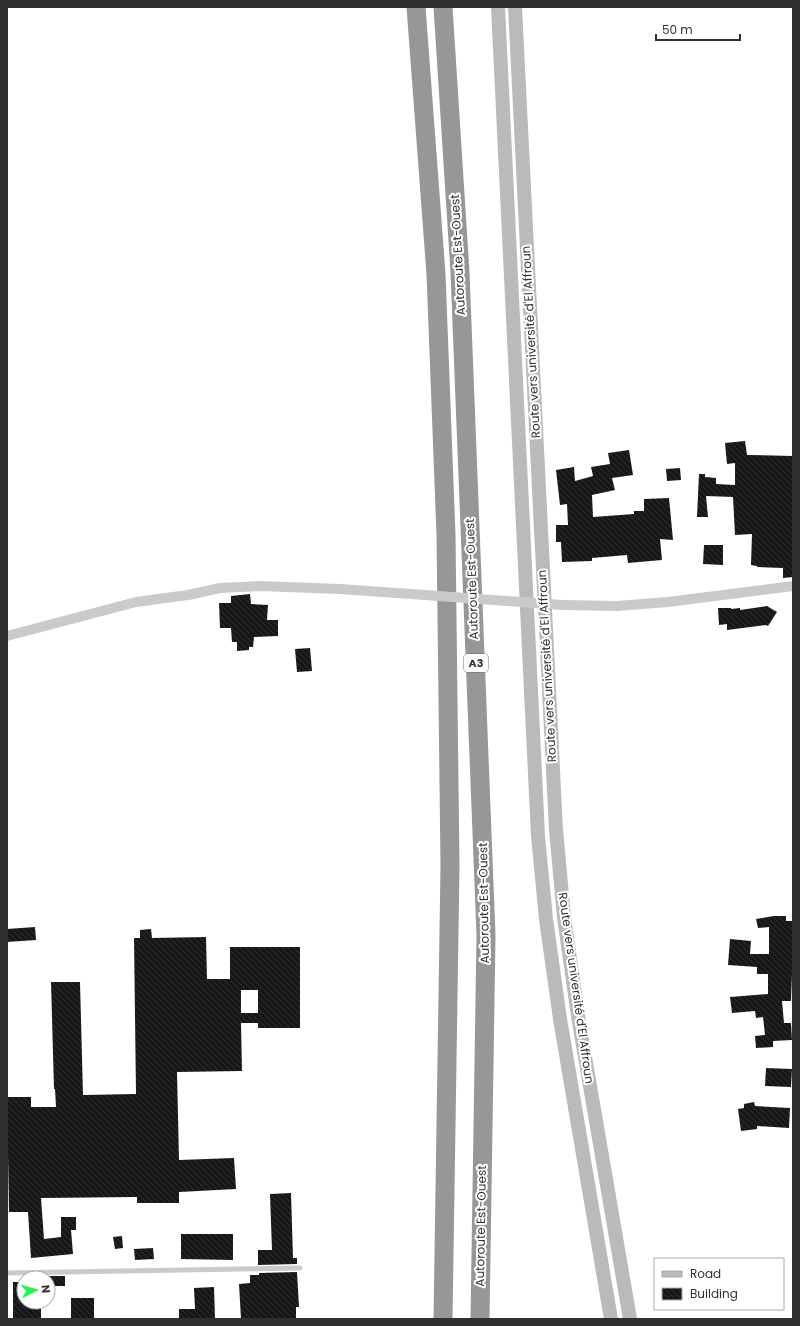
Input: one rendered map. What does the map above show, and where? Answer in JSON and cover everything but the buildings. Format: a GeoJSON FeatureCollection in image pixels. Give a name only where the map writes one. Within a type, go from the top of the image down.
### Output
{"type":"FeatureCollection","features":[{"type":"Feature","properties":{"kind":"highway","name":"Autoroute Est-Ouest"},"geometry":{"type":"LineString","coordinates":[[416,7],[436,274],[446,536],[450,866],[443,1319]]}},
{"type":"Feature","properties":{"kind":"highway","name":"Autoroute Est-Ouest"},"geometry":{"type":"LineString","coordinates":[[443,7],[460,272],[486,935],[480,1319]]}},
{"type":"Feature","properties":{"kind":"main road","name":"Route vers université d'El Affroun"},"geometry":{"type":"LineString","coordinates":[[498,7],[538,836],[546,918],[560,1019],[611,1319]]}},
{"type":"Feature","properties":{"kind":"main road","name":"Route vers université d'El Affroun"},"geometry":{"type":"LineString","coordinates":[[515,7],[556,830],[564,917],[578,1016],[630,1319]]}},
{"type":"Feature","properties":{"kind":"street"},"geometry":{"type":"LineString","coordinates":[[7,636],[136,602],[188,595],[220,588],[275,587],[340,589],[562,605],[617,606],[668,602],[793,586]]}},
{"type":"Feature","properties":{"kind":"lane"},"geometry":{"type":"LineString","coordinates":[[7,1273],[300,1268]]}}]}
